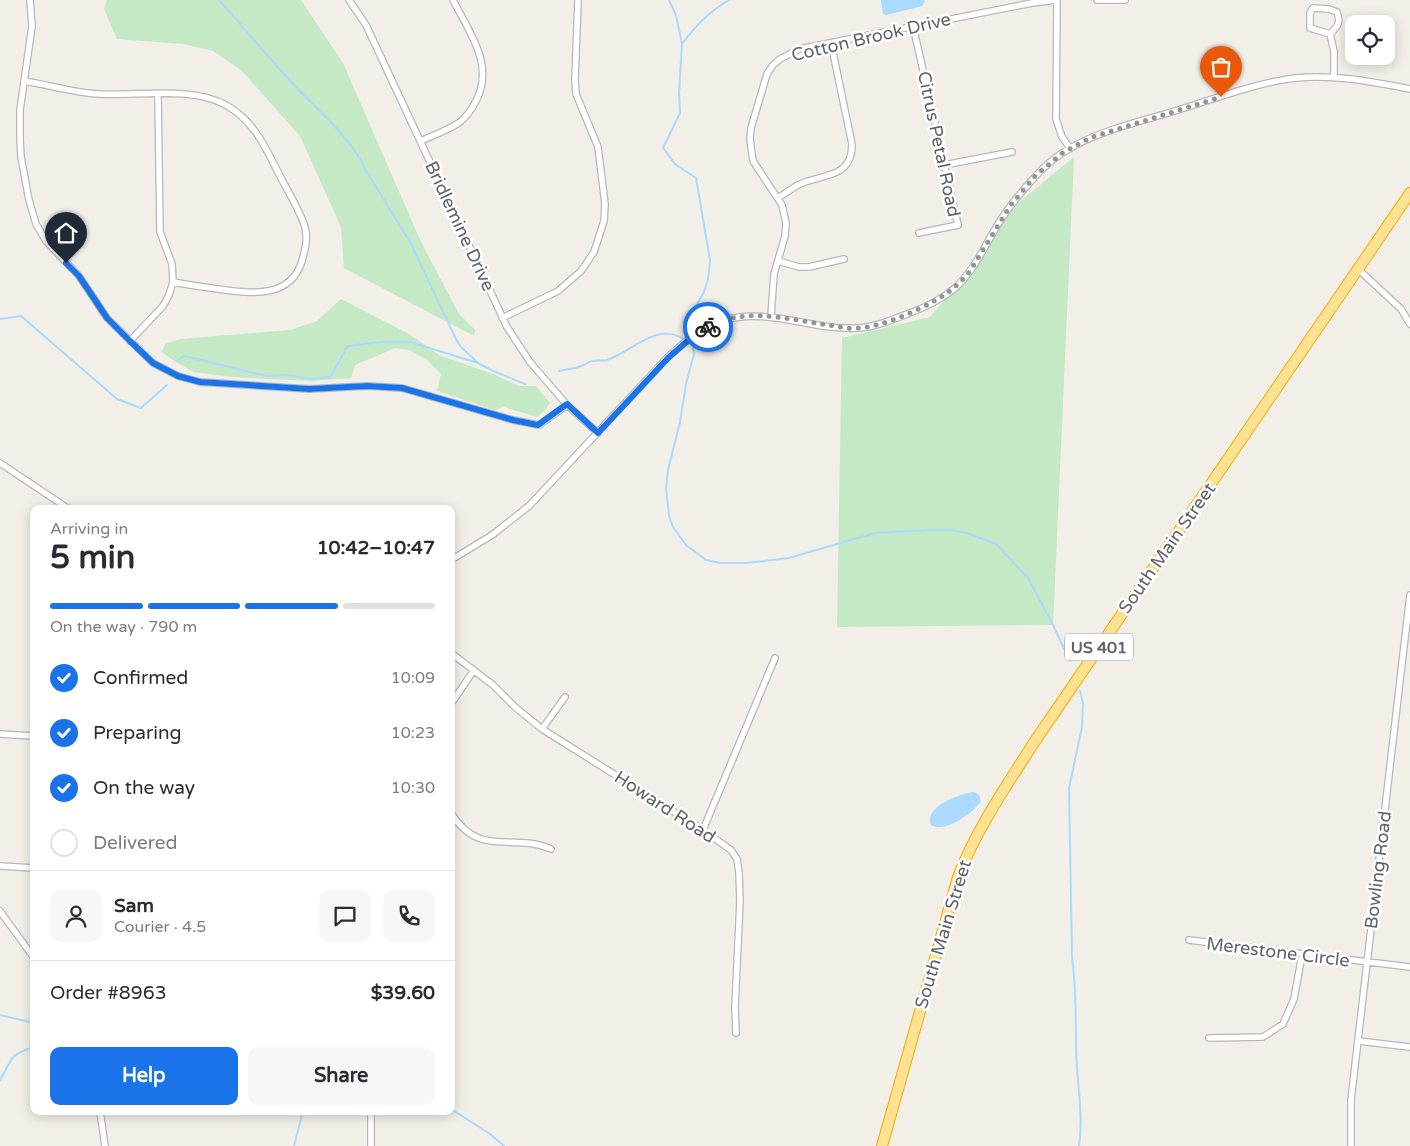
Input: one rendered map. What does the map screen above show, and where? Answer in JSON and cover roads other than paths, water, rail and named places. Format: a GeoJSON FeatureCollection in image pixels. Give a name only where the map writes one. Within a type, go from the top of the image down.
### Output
{"type":"FeatureCollection","features":[{"type":"Feature","properties":{"kind":"highway","name":"South Main Street"},"geometry":{"type":"LineString","coordinates":[[882,1146],[958,877],[968,850],[1035,741],[1410,193]]}},
{"type":"Feature","properties":{"kind":"street"},"geometry":{"type":"LineString","coordinates":[[30,0],[32,26],[20,110],[21,157],[29,200],[36,224],[46,241],[79,276],[107,318],[153,363],[166,371],[200,382],[309,389],[367,386],[402,388],[513,420],[538,425],[567,404]]}},
{"type":"Feature","properties":{"kind":"street","name":"Bridlemine Drive"},"geometry":{"type":"LineString","coordinates":[[349,0],[366,25],[502,318],[530,362],[567,404],[598,433]]}},
{"type":"Feature","properties":{"kind":"street"},"geometry":{"type":"LineString","coordinates":[[421,141],[459,123],[471,110],[480,93],[483,80],[479,50],[454,0]]}},
{"type":"Feature","properties":{"kind":"street"},"geometry":{"type":"LineString","coordinates":[[502,318],[558,291],[581,271],[594,252],[604,221],[605,204],[598,147],[580,103],[576,87],[578,0]]}},
{"type":"Feature","properties":{"kind":"street"},"geometry":{"type":"LineString","coordinates":[[1057,0],[1056,119],[1062,137],[1070,148]]}},
{"type":"Feature","properties":{"kind":"street","name":"Cotton Brook Drive"},"geometry":{"type":"LineString","coordinates":[[771,316],[774,274],[785,236],[785,214],[778,198],[753,161],[750,139],[751,128],[767,74],[773,65],[786,54],[798,49],[1032,3],[1057,0]]}},
{"type":"Feature","properties":{"kind":"street"},"geometry":{"type":"LineString","coordinates":[[1098,0],[1125,0]]}},
{"type":"Feature","properties":{"kind":"street"},"geometry":{"type":"LineString","coordinates":[[1313,8],[1329,9],[1337,12],[1338,26],[1330,34],[1310,28],[1310,13],[1313,8]]}},
{"type":"Feature","properties":{"kind":"street","name":"Citrus Petal Road"},"geometry":{"type":"LineString","coordinates":[[914,26],[958,225],[919,233]]}},
{"type":"Feature","properties":{"kind":"street"},"geometry":{"type":"LineString","coordinates":[[1330,34],[1334,51],[1334,77]]}},
{"type":"Feature","properties":{"kind":"street"},"geometry":{"type":"LineString","coordinates":[[778,198],[798,185],[833,174],[842,169],[850,158],[852,144],[831,43]]}},
{"type":"Feature","properties":{"kind":"street"},"geometry":{"type":"LineString","coordinates":[[455,558],[492,535],[528,506],[668,358],[692,337],[719,321],[750,316],[771,316],[826,325],[860,328],[909,314],[943,297],[955,288],[970,271],[1000,221],[1023,190],[1053,160],[1070,148],[1092,137],[1270,83],[1296,78],[1334,77],[1410,88]]}},
{"type":"Feature","properties":{"kind":"street"},"geometry":{"type":"LineString","coordinates":[[24,81],[97,94],[187,94],[206,97],[226,105],[244,117],[257,132],[305,228],[306,247],[301,266],[284,285],[275,290],[262,293],[244,293],[173,282]]}},
{"type":"Feature","properties":{"kind":"street"},"geometry":{"type":"LineString","coordinates":[[130,341],[163,306],[173,282],[172,264],[160,232],[158,94]]}},
{"type":"Feature","properties":{"kind":"street"},"geometry":{"type":"LineString","coordinates":[[944,165],[1012,152]]}},
{"type":"Feature","properties":{"kind":"street"},"geometry":{"type":"LineString","coordinates":[[778,261],[799,267],[809,267],[844,259]]}},
{"type":"Feature","properties":{"kind":"street"},"geometry":{"type":"LineString","coordinates":[[1359,270],[1401,309],[1410,324]]}},
{"type":"Feature","properties":{"kind":"street"},"geometry":{"type":"LineString","coordinates":[[0,462],[64,505]]}},
{"type":"Feature","properties":{"kind":"street","name":"Bowling Road"},"geometry":{"type":"LineString","coordinates":[[1351,1146],[1351,1100],[1410,595]]}},
{"type":"Feature","properties":{"kind":"street","name":"Howard Road"},"geometry":{"type":"LineString","coordinates":[[455,656],[542,729],[703,830],[731,850],[737,859],[740,901],[735,1007],[736,1033]]}},
{"type":"Feature","properties":{"kind":"street"},"geometry":{"type":"LineString","coordinates":[[703,830],[775,658]]}},
{"type":"Feature","properties":{"kind":"street"},"geometry":{"type":"LineString","coordinates":[[1402,660],[1410,662]]}},
{"type":"Feature","properties":{"kind":"street"},"geometry":{"type":"LineString","coordinates":[[455,698],[474,670]]}},
{"type":"Feature","properties":{"kind":"street"},"geometry":{"type":"LineString","coordinates":[[542,729],[565,697]]}},
{"type":"Feature","properties":{"kind":"street"},"geometry":{"type":"LineString","coordinates":[[0,734],[30,736]]}},
{"type":"Feature","properties":{"kind":"street"},"geometry":{"type":"LineString","coordinates":[[455,820],[459,826],[479,840],[539,844],[552,849]]}},
{"type":"Feature","properties":{"kind":"street"},"geometry":{"type":"LineString","coordinates":[[0,866],[30,868]]}},
{"type":"Feature","properties":{"kind":"street"},"geometry":{"type":"LineString","coordinates":[[0,911],[30,952]]}},
{"type":"Feature","properties":{"kind":"street","name":"Merestone Circle"},"geometry":{"type":"LineString","coordinates":[[1189,940],[1410,968]]}},
{"type":"Feature","properties":{"kind":"street"},"geometry":{"type":"LineString","coordinates":[[1209,1038],[1263,1038],[1283,1024],[1294,1000],[1302,954]]}},
{"type":"Feature","properties":{"kind":"street"},"geometry":{"type":"LineString","coordinates":[[1358,1041],[1410,1047]]}},
{"type":"Feature","properties":{"kind":"street"},"geometry":{"type":"LineString","coordinates":[[101,1115],[105,1146]]}},
{"type":"Feature","properties":{"kind":"street"},"geometry":{"type":"LineString","coordinates":[[371,1115],[371,1146]]}},
{"type":"Feature","properties":{"kind":"water"},"geometry":{"type":"Polygon","coordinates":[[[881,0],[924,0],[925,2],[922,6],[886,15],[883,14],[881,0]]]}},
{"type":"Feature","properties":{"kind":"water"},"geometry":{"type":"Polygon","coordinates":[[[974,792],[979,795],[981,801],[972,811],[951,825],[937,827],[931,825],[930,818],[938,807],[953,798],[974,792]]]}},
{"type":"Feature","properties":{"kind":"waterway"},"geometry":{"type":"LineString","coordinates":[[219,0],[284,74],[352,146],[410,242],[460,346],[478,363]]}},
{"type":"Feature","properties":{"kind":"waterway"},"geometry":{"type":"LineString","coordinates":[[669,0],[676,15],[682,44],[679,93],[680,113],[663,148],[675,164],[696,178],[710,260],[708,280],[689,321],[694,354],[668,470],[666,488],[669,516],[673,527],[686,545],[706,560],[720,563],[746,563],[789,558],[875,533],[930,530],[952,530],[967,533],[996,544],[1028,578],[1070,661]]}},
{"type":"Feature","properties":{"kind":"waterway"},"geometry":{"type":"LineString","coordinates":[[682,44],[703,19],[729,0]]}},
{"type":"Feature","properties":{"kind":"waterway"},"geometry":{"type":"LineString","coordinates":[[0,319],[21,316],[117,399],[141,408],[167,385]]}},
{"type":"Feature","properties":{"kind":"waterway"},"geometry":{"type":"LineString","coordinates":[[559,371],[579,367],[592,361],[607,360],[655,336],[675,335],[685,340]]}},
{"type":"Feature","properties":{"kind":"waterway"},"geometry":{"type":"LineString","coordinates":[[177,361],[184,356],[266,376],[286,375],[311,379],[330,377],[348,346],[380,342],[410,342],[478,363],[525,384]]}},
{"type":"Feature","properties":{"kind":"waterway"},"geometry":{"type":"LineString","coordinates":[[1079,1146],[1081,1121],[1076,1058],[1075,990],[1072,957],[1069,788],[1082,727],[1083,703],[1080,691]]}},
{"type":"Feature","properties":{"kind":"waterway"},"geometry":{"type":"LineString","coordinates":[[0,1015],[30,1022]]}},
{"type":"Feature","properties":{"kind":"waterway"},"geometry":{"type":"LineString","coordinates":[[0,1080],[11,1059],[30,1048]]}},
{"type":"Feature","properties":{"kind":"waterway"},"geometry":{"type":"LineString","coordinates":[[455,1112],[490,1134],[504,1146]]}},
{"type":"Feature","properties":{"kind":"waterway"},"geometry":{"type":"LineString","coordinates":[[294,1146],[302,1115]]}}]}
